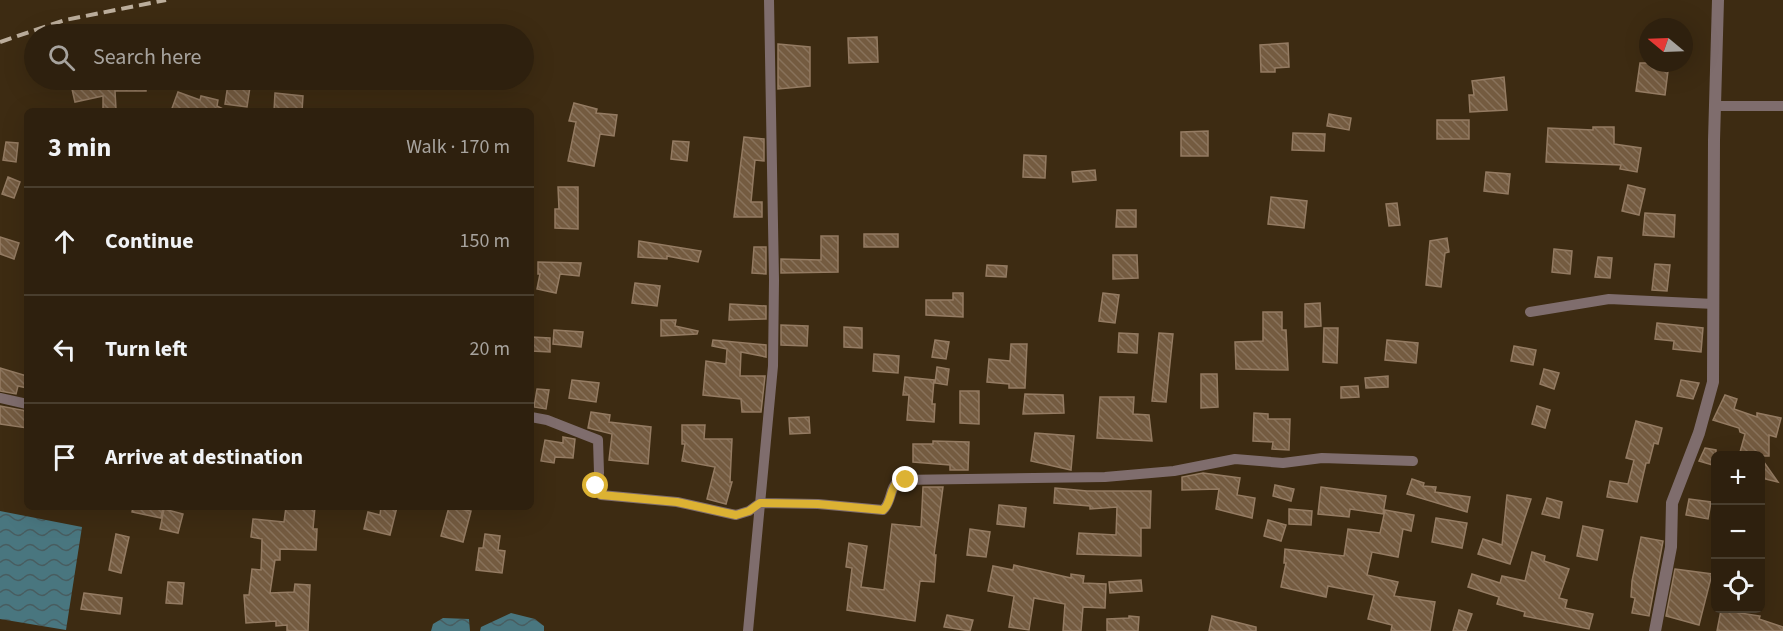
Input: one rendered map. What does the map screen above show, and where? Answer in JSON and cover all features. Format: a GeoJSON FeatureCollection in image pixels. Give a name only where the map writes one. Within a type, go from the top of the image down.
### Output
{"type":"FeatureCollection","features":[{"type":"Feature","properties":{"kind":"street"},"geometry":{"type":"LineString","coordinates":[[748,631],[773,366],[769,0]]}},
{"type":"Feature","properties":{"kind":"street"},"geometry":{"type":"LineString","coordinates":[[1655,631],[1671,547],[1672,503],[1699,433],[1713,382],[1718,0]]}},
{"type":"Feature","properties":{"kind":"street"},"geometry":{"type":"LineString","coordinates":[[1716,106],[1783,106]]}},
{"type":"Feature","properties":{"kind":"street"},"geometry":{"type":"LineString","coordinates":[[1530,312],[1609,299],[1714,304]]}},
{"type":"Feature","properties":{"kind":"street"},"geometry":{"type":"LineString","coordinates":[[0,398],[24,403]]}},
{"type":"Feature","properties":{"kind":"street"},"geometry":{"type":"LineString","coordinates":[[534,418],[547,420],[598,440],[599,472],[596,486],[601,495],[677,502],[736,515],[749,511],[760,503],[818,504],[878,511],[886,508],[891,490],[899,480],[1105,477],[1174,471],[1235,459],[1283,463],[1322,458],[1413,461]]}},
{"type":"Feature","properties":{"kind":"water"},"geometry":{"type":"Polygon","coordinates":[[[0,511],[82,527],[66,630],[0,619],[0,511]]]}},
{"type":"Feature","properties":{"kind":"water"},"geometry":{"type":"Polygon","coordinates":[[[511,613],[535,619],[544,626],[544,631],[480,631],[481,627],[511,613]]]}},
{"type":"Feature","properties":{"kind":"water"},"geometry":{"type":"Polygon","coordinates":[[[443,618],[469,619],[470,631],[431,631],[433,624],[443,618]]]}},
{"type":"Feature","properties":{"kind":"building"},"geometry":{"type":"Polygon","coordinates":[[[877,37],[878,62],[849,63],[848,38],[877,37]]]}},
{"type":"Feature","properties":{"kind":"building"},"geometry":{"type":"Polygon","coordinates":[[[1288,43],[1289,67],[1275,68],[1275,72],[1261,72],[1260,45],[1288,43]]]}},
{"type":"Feature","properties":{"kind":"building"},"geometry":{"type":"Polygon","coordinates":[[[778,44],[810,47],[810,86],[778,89],[778,44]]]}},
{"type":"Feature","properties":{"kind":"building"},"geometry":{"type":"Polygon","coordinates":[[[1639,70],[1639,72],[1668,72],[1665,95],[1636,91],[1639,70]]]}},
{"type":"Feature","properties":{"kind":"building"},"geometry":{"type":"Polygon","coordinates":[[[1504,77],[1507,110],[1470,112],[1469,95],[1474,95],[1472,81],[1504,77]]]}},
{"type":"Feature","properties":{"kind":"building"},"geometry":{"type":"Polygon","coordinates":[[[72,90],[146,90],[115,91],[116,108],[103,108],[103,96],[75,102],[72,90]]]}},
{"type":"Feature","properties":{"kind":"building"},"geometry":{"type":"Polygon","coordinates":[[[227,90],[250,90],[247,107],[225,104],[227,90]]]}},
{"type":"Feature","properties":{"kind":"building"},"geometry":{"type":"Polygon","coordinates":[[[178,92],[200,100],[201,96],[218,100],[217,106],[221,108],[172,108],[178,92]]]}},
{"type":"Feature","properties":{"kind":"building"},"geometry":{"type":"Polygon","coordinates":[[[275,93],[303,96],[302,108],[274,108],[275,93]]]}},
{"type":"Feature","properties":{"kind":"building"},"geometry":{"type":"Polygon","coordinates":[[[574,103],[597,109],[596,113],[617,115],[614,136],[600,134],[594,166],[568,161],[576,122],[569,121],[574,103]]]}},
{"type":"Feature","properties":{"kind":"building"},"geometry":{"type":"Polygon","coordinates":[[[1329,114],[1351,118],[1349,130],[1327,126],[1329,114]]]}},
{"type":"Feature","properties":{"kind":"building"},"geometry":{"type":"Polygon","coordinates":[[[1437,120],[1469,120],[1469,139],[1437,139],[1437,120]]]}},
{"type":"Feature","properties":{"kind":"building"},"geometry":{"type":"Polygon","coordinates":[[[1593,127],[1614,127],[1614,144],[1641,148],[1637,172],[1620,169],[1621,165],[1546,162],[1548,128],[1593,130],[1593,127]]]}},
{"type":"Feature","properties":{"kind":"building"},"geometry":{"type":"Polygon","coordinates":[[[1208,131],[1208,156],[1181,156],[1181,132],[1208,131]]]}},
{"type":"Feature","properties":{"kind":"building"},"geometry":{"type":"Polygon","coordinates":[[[1293,133],[1325,134],[1324,151],[1292,150],[1293,133]]]}},
{"type":"Feature","properties":{"kind":"building"},"geometry":{"type":"Polygon","coordinates":[[[744,137],[764,139],[764,161],[755,160],[751,202],[762,202],[762,217],[734,217],[744,137]]]}},
{"type":"Feature","properties":{"kind":"building"},"geometry":{"type":"Polygon","coordinates":[[[673,141],[689,142],[687,161],[671,159],[673,141]]]}},
{"type":"Feature","properties":{"kind":"building"},"geometry":{"type":"Polygon","coordinates":[[[6,142],[18,143],[16,162],[3,160],[6,142]]]}},
{"type":"Feature","properties":{"kind":"building"},"geometry":{"type":"Polygon","coordinates":[[[1024,155],[1046,156],[1045,178],[1023,177],[1024,155]]]}},
{"type":"Feature","properties":{"kind":"building"},"geometry":{"type":"Polygon","coordinates":[[[1095,170],[1096,180],[1073,182],[1072,172],[1095,170]]]}},
{"type":"Feature","properties":{"kind":"building"},"geometry":{"type":"Polygon","coordinates":[[[1486,172],[1510,174],[1508,194],[1484,191],[1486,172]]]}},
{"type":"Feature","properties":{"kind":"building"},"geometry":{"type":"Polygon","coordinates":[[[8,177],[20,182],[14,198],[2,194],[8,177]]]}},
{"type":"Feature","properties":{"kind":"building"},"geometry":{"type":"Polygon","coordinates":[[[1628,185],[1645,189],[1639,215],[1622,211],[1628,185]]]}},
{"type":"Feature","properties":{"kind":"building"},"geometry":{"type":"Polygon","coordinates":[[[558,187],[578,187],[578,229],[555,228],[555,209],[559,209],[558,187]]]}},
{"type":"Feature","properties":{"kind":"building"},"geometry":{"type":"Polygon","coordinates":[[[1271,197],[1307,201],[1304,228],[1268,224],[1271,197]]]}},
{"type":"Feature","properties":{"kind":"building"},"geometry":{"type":"Polygon","coordinates":[[[1397,203],[1400,225],[1389,226],[1386,204],[1397,203]]]}},
{"type":"Feature","properties":{"kind":"building"},"geometry":{"type":"Polygon","coordinates":[[[1117,210],[1136,210],[1136,227],[1116,227],[1117,210]]]}},
{"type":"Feature","properties":{"kind":"building"},"geometry":{"type":"Polygon","coordinates":[[[1645,213],[1675,215],[1674,237],[1643,235],[1645,213]]]}},
{"type":"Feature","properties":{"kind":"building"},"geometry":{"type":"Polygon","coordinates":[[[864,234],[898,234],[898,247],[864,247],[864,234]]]}},
{"type":"Feature","properties":{"kind":"building"},"geometry":{"type":"Polygon","coordinates":[[[821,236],[838,236],[838,272],[781,273],[781,259],[821,260],[821,236]]]}},
{"type":"Feature","properties":{"kind":"building"},"geometry":{"type":"Polygon","coordinates":[[[0,237],[19,243],[14,259],[0,254],[0,237]]]}},
{"type":"Feature","properties":{"kind":"building"},"geometry":{"type":"Polygon","coordinates":[[[1447,238],[1449,252],[1445,253],[1441,287],[1426,285],[1430,241],[1447,238]]]}},
{"type":"Feature","properties":{"kind":"building"},"geometry":{"type":"Polygon","coordinates":[[[639,241],[701,251],[698,262],[667,256],[667,259],[638,257],[639,241]]]}},
{"type":"Feature","properties":{"kind":"building"},"geometry":{"type":"Polygon","coordinates":[[[754,247],[766,247],[766,274],[752,273],[754,247]]]}},
{"type":"Feature","properties":{"kind":"building"},"geometry":{"type":"Polygon","coordinates":[[[1554,249],[1572,251],[1570,274],[1552,272],[1554,249]]]}},
{"type":"Feature","properties":{"kind":"building"},"geometry":{"type":"Polygon","coordinates":[[[1113,255],[1137,255],[1138,278],[1113,279],[1113,255]]]}},
{"type":"Feature","properties":{"kind":"building"},"geometry":{"type":"Polygon","coordinates":[[[1598,257],[1612,258],[1610,278],[1595,277],[1598,257]]]}},
{"type":"Feature","properties":{"kind":"building"},"geometry":{"type":"Polygon","coordinates":[[[538,262],[581,263],[579,276],[560,274],[556,293],[537,289],[540,274],[538,274],[538,262]]]}},
{"type":"Feature","properties":{"kind":"building"},"geometry":{"type":"Polygon","coordinates":[[[1655,264],[1670,265],[1667,291],[1652,290],[1655,264]]]}},
{"type":"Feature","properties":{"kind":"building"},"geometry":{"type":"Polygon","coordinates":[[[987,265],[1007,266],[1006,277],[986,276],[987,265]]]}},
{"type":"Feature","properties":{"kind":"building"},"geometry":{"type":"Polygon","coordinates":[[[635,283],[660,286],[657,306],[632,303],[635,283]]]}},
{"type":"Feature","properties":{"kind":"building"},"geometry":{"type":"Polygon","coordinates":[[[953,293],[963,293],[963,317],[926,315],[926,300],[953,300],[953,293]]]}},
{"type":"Feature","properties":{"kind":"building"},"geometry":{"type":"Polygon","coordinates":[[[1103,293],[1119,295],[1115,323],[1099,321],[1103,293]]]}},
{"type":"Feature","properties":{"kind":"building"},"geometry":{"type":"Polygon","coordinates":[[[1320,303],[1321,326],[1305,327],[1305,304],[1320,303]]]}},
{"type":"Feature","properties":{"kind":"building"},"geometry":{"type":"Polygon","coordinates":[[[730,304],[766,306],[766,319],[729,320],[730,304]]]}},
{"type":"Feature","properties":{"kind":"building"},"geometry":{"type":"Polygon","coordinates":[[[1263,312],[1282,312],[1282,330],[1286,330],[1288,370],[1236,369],[1235,342],[1263,341],[1263,312]]]}},
{"type":"Feature","properties":{"kind":"building"},"geometry":{"type":"Polygon","coordinates":[[[661,320],[676,320],[675,326],[698,331],[697,334],[661,336],[661,320]]]}},
{"type":"Feature","properties":{"kind":"building"},"geometry":{"type":"Polygon","coordinates":[[[1657,323],[1703,328],[1701,352],[1673,349],[1674,341],[1655,339],[1657,323]]]}},
{"type":"Feature","properties":{"kind":"building"},"geometry":{"type":"Polygon","coordinates":[[[781,325],[808,326],[807,346],[781,345],[781,325]]]}},
{"type":"Feature","properties":{"kind":"building"},"geometry":{"type":"Polygon","coordinates":[[[844,327],[862,328],[862,348],[844,347],[844,327]]]}},
{"type":"Feature","properties":{"kind":"building"},"geometry":{"type":"Polygon","coordinates":[[[1324,328],[1338,328],[1337,363],[1323,362],[1324,328]]]}},
{"type":"Feature","properties":{"kind":"building"},"geometry":{"type":"Polygon","coordinates":[[[554,330],[583,332],[581,347],[553,344],[554,330]]]}},
{"type":"Feature","properties":{"kind":"building"},"geometry":{"type":"Polygon","coordinates":[[[1119,333],[1138,334],[1137,353],[1118,352],[1119,333]]]}},
{"type":"Feature","properties":{"kind":"building"},"geometry":{"type":"Polygon","coordinates":[[[1159,333],[1173,334],[1166,402],[1152,401],[1159,333]]]}},
{"type":"Feature","properties":{"kind":"building"},"geometry":{"type":"Polygon","coordinates":[[[534,337],[550,338],[550,352],[534,351],[534,337]]]}},
{"type":"Feature","properties":{"kind":"building"},"geometry":{"type":"Polygon","coordinates":[[[713,340],[766,345],[766,357],[741,352],[740,376],[765,376],[761,412],[742,412],[741,399],[703,395],[706,361],[726,364],[727,349],[712,346],[713,340]]]}},
{"type":"Feature","properties":{"kind":"building"},"geometry":{"type":"Polygon","coordinates":[[[935,340],[949,342],[946,359],[932,357],[935,340]]]}},
{"type":"Feature","properties":{"kind":"building"},"geometry":{"type":"Polygon","coordinates":[[[1387,340],[1418,343],[1416,363],[1385,360],[1387,340]]]}},
{"type":"Feature","properties":{"kind":"building"},"geometry":{"type":"Polygon","coordinates":[[[1011,344],[1027,344],[1025,388],[1009,388],[1009,384],[987,382],[989,359],[1010,361],[1011,344]]]}},
{"type":"Feature","properties":{"kind":"building"},"geometry":{"type":"Polygon","coordinates":[[[1514,346],[1536,350],[1533,365],[1511,361],[1514,346]]]}},
{"type":"Feature","properties":{"kind":"building"},"geometry":{"type":"Polygon","coordinates":[[[874,354],[899,356],[898,373],[873,371],[874,354]]]}},
{"type":"Feature","properties":{"kind":"building"},"geometry":{"type":"Polygon","coordinates":[[[937,367],[949,369],[947,385],[935,383],[937,367]]]}},
{"type":"Feature","properties":{"kind":"building"},"geometry":{"type":"Polygon","coordinates":[[[0,368],[24,375],[24,387],[18,386],[16,394],[0,391],[0,368]]]}},
{"type":"Feature","properties":{"kind":"building"},"geometry":{"type":"Polygon","coordinates":[[[1544,369],[1559,373],[1554,389],[1540,384],[1544,369]]]}},
{"type":"Feature","properties":{"kind":"building"},"geometry":{"type":"Polygon","coordinates":[[[1201,374],[1217,374],[1218,407],[1201,408],[1201,374]]]}},
{"type":"Feature","properties":{"kind":"building"},"geometry":{"type":"Polygon","coordinates":[[[1388,376],[1388,387],[1366,388],[1365,378],[1388,376]]]}},
{"type":"Feature","properties":{"kind":"building"},"geometry":{"type":"Polygon","coordinates":[[[905,377],[934,380],[932,404],[935,404],[934,422],[907,420],[909,395],[903,395],[905,377]]]}},
{"type":"Feature","properties":{"kind":"building"},"geometry":{"type":"Polygon","coordinates":[[[572,380],[599,383],[596,402],[569,398],[572,380]]]}},
{"type":"Feature","properties":{"kind":"building"},"geometry":{"type":"Polygon","coordinates":[[[1681,380],[1699,383],[1693,399],[1677,396],[1681,380]]]}},
{"type":"Feature","properties":{"kind":"building"},"geometry":{"type":"Polygon","coordinates":[[[1358,386],[1359,397],[1341,398],[1341,387],[1358,386]]]}},
{"type":"Feature","properties":{"kind":"building"},"geometry":{"type":"Polygon","coordinates":[[[537,389],[549,390],[546,409],[534,407],[537,389]]]}},
{"type":"Feature","properties":{"kind":"building"},"geometry":{"type":"Polygon","coordinates":[[[960,391],[979,391],[979,424],[960,423],[960,391]]]}},
{"type":"Feature","properties":{"kind":"building"},"geometry":{"type":"Polygon","coordinates":[[[1025,394],[1063,395],[1064,413],[1023,414],[1025,394]]]}},
{"type":"Feature","properties":{"kind":"building"},"geometry":{"type":"Polygon","coordinates":[[[1725,395],[1737,399],[1734,409],[1757,417],[1757,413],[1781,418],[1776,437],[1769,435],[1769,456],[1765,456],[1765,451],[1740,451],[1745,434],[1740,432],[1739,428],[1713,420],[1725,395]]]}},
{"type":"Feature","properties":{"kind":"building"},"geometry":{"type":"Polygon","coordinates":[[[1100,397],[1134,397],[1133,414],[1149,415],[1152,441],[1097,438],[1100,397]]]}},
{"type":"Feature","properties":{"kind":"building"},"geometry":{"type":"Polygon","coordinates":[[[0,406],[24,410],[24,428],[0,424],[0,406]]]}},
{"type":"Feature","properties":{"kind":"building"},"geometry":{"type":"Polygon","coordinates":[[[1537,406],[1550,410],[1545,428],[1532,424],[1537,406]]]}},
{"type":"Feature","properties":{"kind":"building"},"geometry":{"type":"Polygon","coordinates":[[[591,412],[610,415],[609,422],[651,427],[648,464],[609,460],[612,434],[588,428],[591,412]]]}},
{"type":"Feature","properties":{"kind":"building"},"geometry":{"type":"Polygon","coordinates":[[[1254,413],[1268,414],[1268,419],[1290,419],[1289,450],[1272,449],[1273,442],[1253,441],[1254,413]]]}},
{"type":"Feature","properties":{"kind":"building"},"geometry":{"type":"Polygon","coordinates":[[[809,417],[810,433],[790,434],[789,418],[809,417]]]}},
{"type":"Feature","properties":{"kind":"building"},"geometry":{"type":"Polygon","coordinates":[[[1636,421],[1662,428],[1658,444],[1654,443],[1649,463],[1646,463],[1637,502],[1607,497],[1610,481],[1628,484],[1634,460],[1626,458],[1636,421]]]}},
{"type":"Feature","properties":{"kind":"building"},"geometry":{"type":"Polygon","coordinates":[[[682,425],[705,425],[704,439],[732,439],[730,482],[732,482],[726,504],[707,499],[715,467],[682,461],[685,444],[682,444],[682,425]]]}},
{"type":"Feature","properties":{"kind":"building"},"geometry":{"type":"Polygon","coordinates":[[[1035,433],[1074,436],[1071,470],[1031,461],[1035,433]]]}},
{"type":"Feature","properties":{"kind":"building"},"geometry":{"type":"Polygon","coordinates":[[[563,437],[575,439],[573,458],[555,457],[554,463],[541,461],[545,440],[563,443],[563,437]]]}},
{"type":"Feature","properties":{"kind":"building"},"geometry":{"type":"Polygon","coordinates":[[[933,441],[969,442],[968,470],[950,470],[950,465],[913,462],[913,444],[933,444],[933,441]]]}},
{"type":"Feature","properties":{"kind":"building"},"geometry":{"type":"Polygon","coordinates":[[[1705,448],[1716,450],[1711,451],[1711,465],[1699,461],[1705,448]]]}},
{"type":"Feature","properties":{"kind":"building"},"geometry":{"type":"Polygon","coordinates":[[[1765,464],[1778,482],[1765,479],[1765,464]]]}},
{"type":"Feature","properties":{"kind":"building"},"geometry":{"type":"Polygon","coordinates":[[[1203,473],[1240,478],[1237,495],[1255,498],[1252,518],[1216,509],[1219,489],[1182,490],[1182,477],[1203,473]]]}},
{"type":"Feature","properties":{"kind":"building"},"geometry":{"type":"Polygon","coordinates":[[[1412,479],[1424,483],[1423,486],[1436,487],[1435,492],[1470,497],[1467,512],[1407,494],[1412,479]]]}},
{"type":"Feature","properties":{"kind":"building"},"geometry":{"type":"Polygon","coordinates":[[[1275,485],[1294,489],[1291,501],[1273,496],[1275,485]]]}},
{"type":"Feature","properties":{"kind":"building"},"geometry":{"type":"Polygon","coordinates":[[[923,487],[943,487],[934,555],[936,555],[934,582],[920,581],[915,621],[847,610],[852,568],[846,567],[849,543],[867,546],[861,587],[884,590],[892,524],[921,527],[923,487]]]}},
{"type":"Feature","properties":{"kind":"building"},"geometry":{"type":"Polygon","coordinates":[[[1321,487],[1386,496],[1383,514],[1350,509],[1349,517],[1318,514],[1321,487]]]}},
{"type":"Feature","properties":{"kind":"building"},"geometry":{"type":"Polygon","coordinates":[[[1055,488],[1087,491],[1151,491],[1150,528],[1141,528],[1141,556],[1077,554],[1079,533],[1116,535],[1117,507],[1090,509],[1090,506],[1054,503],[1055,488]]]}},
{"type":"Feature","properties":{"kind":"building"},"geometry":{"type":"Polygon","coordinates":[[[1507,495],[1531,499],[1510,564],[1478,554],[1483,539],[1502,545],[1507,495]]]}},
{"type":"Feature","properties":{"kind":"building"},"geometry":{"type":"Polygon","coordinates":[[[1547,498],[1562,502],[1559,518],[1542,514],[1547,498]]]}},
{"type":"Feature","properties":{"kind":"building"},"geometry":{"type":"Polygon","coordinates":[[[1689,499],[1711,502],[1708,519],[1686,515],[1689,499]]]}},
{"type":"Feature","properties":{"kind":"building"},"geometry":{"type":"Polygon","coordinates":[[[999,505],[1026,508],[1024,527],[997,524],[999,505]]]}},
{"type":"Feature","properties":{"kind":"building"},"geometry":{"type":"Polygon","coordinates":[[[1289,509],[1312,511],[1311,525],[1289,524],[1289,509]]]}},
{"type":"Feature","properties":{"kind":"building"},"geometry":{"type":"Polygon","coordinates":[[[132,510],[162,510],[161,518],[132,512],[132,510]]]}},
{"type":"Feature","properties":{"kind":"building"},"geometry":{"type":"Polygon","coordinates":[[[164,510],[183,514],[178,533],[160,529],[164,510]]]}},
{"type":"Feature","properties":{"kind":"building"},"geometry":{"type":"Polygon","coordinates":[[[286,510],[315,510],[313,529],[317,529],[316,550],[280,549],[280,560],[275,560],[270,593],[294,592],[295,584],[310,585],[308,631],[287,631],[287,625],[276,626],[276,621],[246,623],[244,595],[249,595],[252,569],[261,570],[262,539],[251,537],[253,519],[284,522],[286,510]]]}},
{"type":"Feature","properties":{"kind":"building"},"geometry":{"type":"Polygon","coordinates":[[[381,510],[396,510],[390,535],[364,529],[368,512],[380,515],[381,510]]]}},
{"type":"Feature","properties":{"kind":"building"},"geometry":{"type":"Polygon","coordinates":[[[448,510],[471,511],[463,542],[441,536],[448,510]]]}},
{"type":"Feature","properties":{"kind":"building"},"geometry":{"type":"Polygon","coordinates":[[[1385,510],[1414,515],[1411,531],[1403,529],[1398,557],[1372,552],[1367,575],[1398,582],[1394,596],[1435,602],[1430,631],[1391,631],[1392,625],[1368,619],[1374,595],[1328,586],[1326,597],[1281,587],[1286,563],[1284,563],[1285,549],[1344,556],[1348,529],[1380,533],[1385,510]]]}},
{"type":"Feature","properties":{"kind":"building"},"geometry":{"type":"Polygon","coordinates":[[[1436,518],[1467,523],[1462,548],[1432,542],[1436,518]]]}},
{"type":"Feature","properties":{"kind":"building"},"geometry":{"type":"Polygon","coordinates":[[[1268,520],[1286,525],[1281,541],[1264,536],[1268,520]]]}},
{"type":"Feature","properties":{"kind":"building"},"geometry":{"type":"Polygon","coordinates":[[[1583,526],[1603,530],[1597,560],[1577,556],[1583,526]]]}},
{"type":"Feature","properties":{"kind":"building"},"geometry":{"type":"Polygon","coordinates":[[[970,529],[990,532],[986,557],[967,555],[970,529]]]}},
{"type":"Feature","properties":{"kind":"building"},"geometry":{"type":"Polygon","coordinates":[[[116,534],[129,537],[121,573],[109,570],[116,534]]]}},
{"type":"Feature","properties":{"kind":"building"},"geometry":{"type":"Polygon","coordinates":[[[485,534],[500,536],[498,550],[505,551],[502,573],[476,570],[479,548],[483,548],[485,534]]]}},
{"type":"Feature","properties":{"kind":"building"},"geometry":{"type":"Polygon","coordinates":[[[1641,537],[1663,541],[1649,616],[1632,613],[1635,598],[1631,597],[1632,581],[1641,537]]]}},
{"type":"Feature","properties":{"kind":"building"},"geometry":{"type":"Polygon","coordinates":[[[1532,552],[1545,556],[1544,561],[1569,569],[1559,598],[1567,600],[1565,608],[1593,614],[1589,629],[1524,616],[1525,612],[1497,604],[1499,597],[1468,587],[1472,574],[1500,583],[1502,576],[1525,581],[1532,552]]]}},
{"type":"Feature","properties":{"kind":"building"},"geometry":{"type":"Polygon","coordinates":[[[1014,565],[1071,578],[1071,574],[1084,576],[1083,583],[1106,584],[1105,608],[1083,607],[1081,631],[1063,631],[1065,604],[1034,598],[1029,630],[1009,627],[1014,596],[988,591],[993,566],[1013,570],[1014,565]]]}},
{"type":"Feature","properties":{"kind":"building"},"geometry":{"type":"Polygon","coordinates":[[[1675,569],[1711,574],[1699,625],[1666,616],[1675,569]]]}},
{"type":"Feature","properties":{"kind":"building"},"geometry":{"type":"Polygon","coordinates":[[[1141,580],[1142,591],[1110,593],[1109,582],[1141,580]]]}},
{"type":"Feature","properties":{"kind":"building"},"geometry":{"type":"Polygon","coordinates":[[[168,582],[184,583],[182,604],[166,603],[168,582]]]}},
{"type":"Feature","properties":{"kind":"building"},"geometry":{"type":"Polygon","coordinates":[[[84,593],[122,598],[120,614],[81,609],[84,593]]]}},
{"type":"Feature","properties":{"kind":"building"},"geometry":{"type":"Polygon","coordinates":[[[1459,610],[1472,614],[1466,631],[1453,631],[1459,610]]]}},
{"type":"Feature","properties":{"kind":"building"},"geometry":{"type":"Polygon","coordinates":[[[1720,613],[1760,616],[1759,619],[1783,627],[1783,631],[1717,631],[1720,613]]]}},
{"type":"Feature","properties":{"kind":"building"},"geometry":{"type":"Polygon","coordinates":[[[947,615],[973,620],[970,631],[944,627],[947,615]]]}},
{"type":"Feature","properties":{"kind":"building"},"geometry":{"type":"Polygon","coordinates":[[[1129,616],[1139,617],[1138,631],[1107,631],[1107,619],[1129,618],[1129,616]]]}},
{"type":"Feature","properties":{"kind":"building"},"geometry":{"type":"Polygon","coordinates":[[[1212,616],[1256,627],[1256,631],[1209,631],[1212,616]]]}},
{"type":"Feature","properties":{"kind":"railway"},"geometry":{"type":"LineString","coordinates":[[53,24],[166,0]]}},
{"type":"Feature","properties":{"kind":"railway"},"geometry":{"type":"LineString","coordinates":[[0,42],[24,34]]}},
{"type":"Feature","properties":{"kind":"route"},"geometry":{"type":"LineString","coordinates":[[596,486],[598,494],[601,495],[677,502],[736,515],[749,511],[760,503],[818,504],[883,510],[886,508],[894,484],[899,480],[906,480]]}}]}
